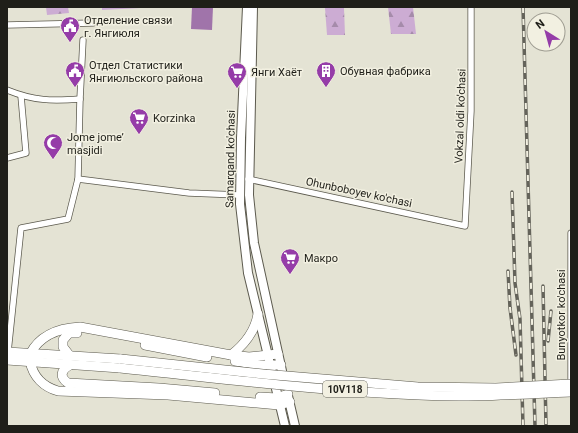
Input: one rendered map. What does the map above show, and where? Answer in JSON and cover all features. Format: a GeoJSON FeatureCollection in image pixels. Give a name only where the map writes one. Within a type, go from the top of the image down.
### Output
{"type":"FeatureCollection","features":[{"type":"Feature","properties":{"kind":"main road","name":"Samarqand ko'chasi"},"geometry":{"type":"LineString","coordinates":[[247,7],[239,195],[248,272],[271,366],[283,426]]}},
{"type":"Feature","properties":{"kind":"main road","name":"Samarqand ko'chasi"},"geometry":{"type":"LineString","coordinates":[[253,7],[248,179],[254,243],[295,426]]}},
{"type":"Feature","properties":{"kind":"main road"},"geometry":{"type":"LineString","coordinates":[[231,355],[247,341],[257,322],[258,314]]}},
{"type":"Feature","properties":{"kind":"main road"},"geometry":{"type":"LineString","coordinates":[[278,354],[249,357],[231,355],[80,327],[65,329],[51,334],[36,346],[30,358],[33,372],[38,379],[50,388],[58,391],[278,401],[289,398]]}},
{"type":"Feature","properties":{"kind":"main road"},"geometry":{"type":"LineString","coordinates":[[278,401],[159,388],[68,383],[64,380],[62,375],[70,360],[63,347],[63,340],[67,334],[74,332],[120,339],[178,352],[271,366],[281,365]]}},
{"type":"Feature","properties":{"kind":"main road"},"geometry":{"type":"LineString","coordinates":[[7,355],[30,358]]}},
{"type":"Feature","properties":{"kind":"main road","name":"10V118"},"geometry":{"type":"LineString","coordinates":[[30,358],[263,374],[418,387],[496,388],[571,384]]}},
{"type":"Feature","properties":{"kind":"main road","name":"10V118"},"geometry":{"type":"LineString","coordinates":[[120,364],[264,383],[419,395],[496,395],[571,392]]}},
{"type":"Feature","properties":{"kind":"street","name":"Vokzal oldi ko'chasi"},"geometry":{"type":"LineString","coordinates":[[465,226],[471,111],[471,7]]}},
{"type":"Feature","properties":{"kind":"street"},"geometry":{"type":"LineString","coordinates":[[7,25],[92,24]]}},
{"type":"Feature","properties":{"kind":"street"},"geometry":{"type":"LineString","coordinates":[[7,355],[21,228],[68,219],[78,179],[83,40]]}},
{"type":"Feature","properties":{"kind":"street"},"geometry":{"type":"LineString","coordinates":[[7,90],[21,96],[48,101],[80,99]]}},
{"type":"Feature","properties":{"kind":"street"},"geometry":{"type":"LineString","coordinates":[[7,158],[26,153],[21,96]]}},
{"type":"Feature","properties":{"kind":"street"},"geometry":{"type":"LineString","coordinates":[[78,179],[189,193],[239,195]]}},
{"type":"Feature","properties":{"kind":"street","name":"Ohunboboyev ko'chasi"},"geometry":{"type":"LineString","coordinates":[[248,179],[465,226]]}},
{"type":"Feature","properties":{"kind":"street","name":"Bunyotkor ko'chasi"},"geometry":{"type":"LineString","coordinates":[[571,233],[571,396]]}},
{"type":"Feature","properties":{"kind":"green space"},"geometry":{"type":"Polygon","coordinates":[[[46,7],[68,7],[69,13],[47,15],[46,7]]]}},
{"type":"Feature","properties":{"kind":"green space"},"geometry":{"type":"Polygon","coordinates":[[[102,7],[160,7],[102,10],[102,7]]]}},
{"type":"Feature","properties":{"kind":"green space"},"geometry":{"type":"Polygon","coordinates":[[[388,7],[413,7],[416,34],[391,34],[388,7]]]}},
{"type":"Feature","properties":{"kind":"green space"},"geometry":{"type":"Polygon","coordinates":[[[325,8],[344,8],[345,35],[327,35],[325,8]]]}},
{"type":"Feature","properties":{"kind":"shaded area"},"geometry":{"type":"Polygon","coordinates":[[[192,7],[213,7],[212,30],[191,29],[192,7]]]}},
{"type":"Feature","properties":{"kind":"railway"},"geometry":{"type":"LineString","coordinates":[[523,7],[535,426]]}},
{"type":"Feature","properties":{"kind":"railway"},"geometry":{"type":"LineString","coordinates":[[512,192],[515,283],[520,319],[523,426]]}},
{"type":"Feature","properties":{"kind":"railway"},"geometry":{"type":"LineString","coordinates":[[508,271],[510,308],[516,355]]}},
{"type":"Feature","properties":{"kind":"railway"},"geometry":{"type":"LineString","coordinates":[[543,286],[546,426]]}},
{"type":"Feature","properties":{"kind":"railway"},"geometry":{"type":"LineString","coordinates":[[548,341],[551,311]]}},
{"type":"Feature","properties":{"kind":"place","name":"Отделение связи г. Янгиюля"},"geometry":{"type":"Point","coordinates":[70,43]}},
{"type":"Feature","properties":{"kind":"place","name":"Отдел Статистики Янгиюльского района"},"geometry":{"type":"Point","coordinates":[75,88]}},
{"type":"Feature","properties":{"kind":"place","name":"Обувная фабрика"},"geometry":{"type":"Point","coordinates":[326,88]}},
{"type":"Feature","properties":{"kind":"place","name":"Янги Хаёт"},"geometry":{"type":"Point","coordinates":[237,89]}},
{"type":"Feature","properties":{"kind":"place","name":"Korzinka"},"geometry":{"type":"Point","coordinates":[139,135]}},
{"type":"Feature","properties":{"kind":"place","name":"Jome jome’ masjidi"},"geometry":{"type":"Point","coordinates":[53,160]}},
{"type":"Feature","properties":{"kind":"place","name":"Макро"},"geometry":{"type":"Point","coordinates":[290,275]}}]}
